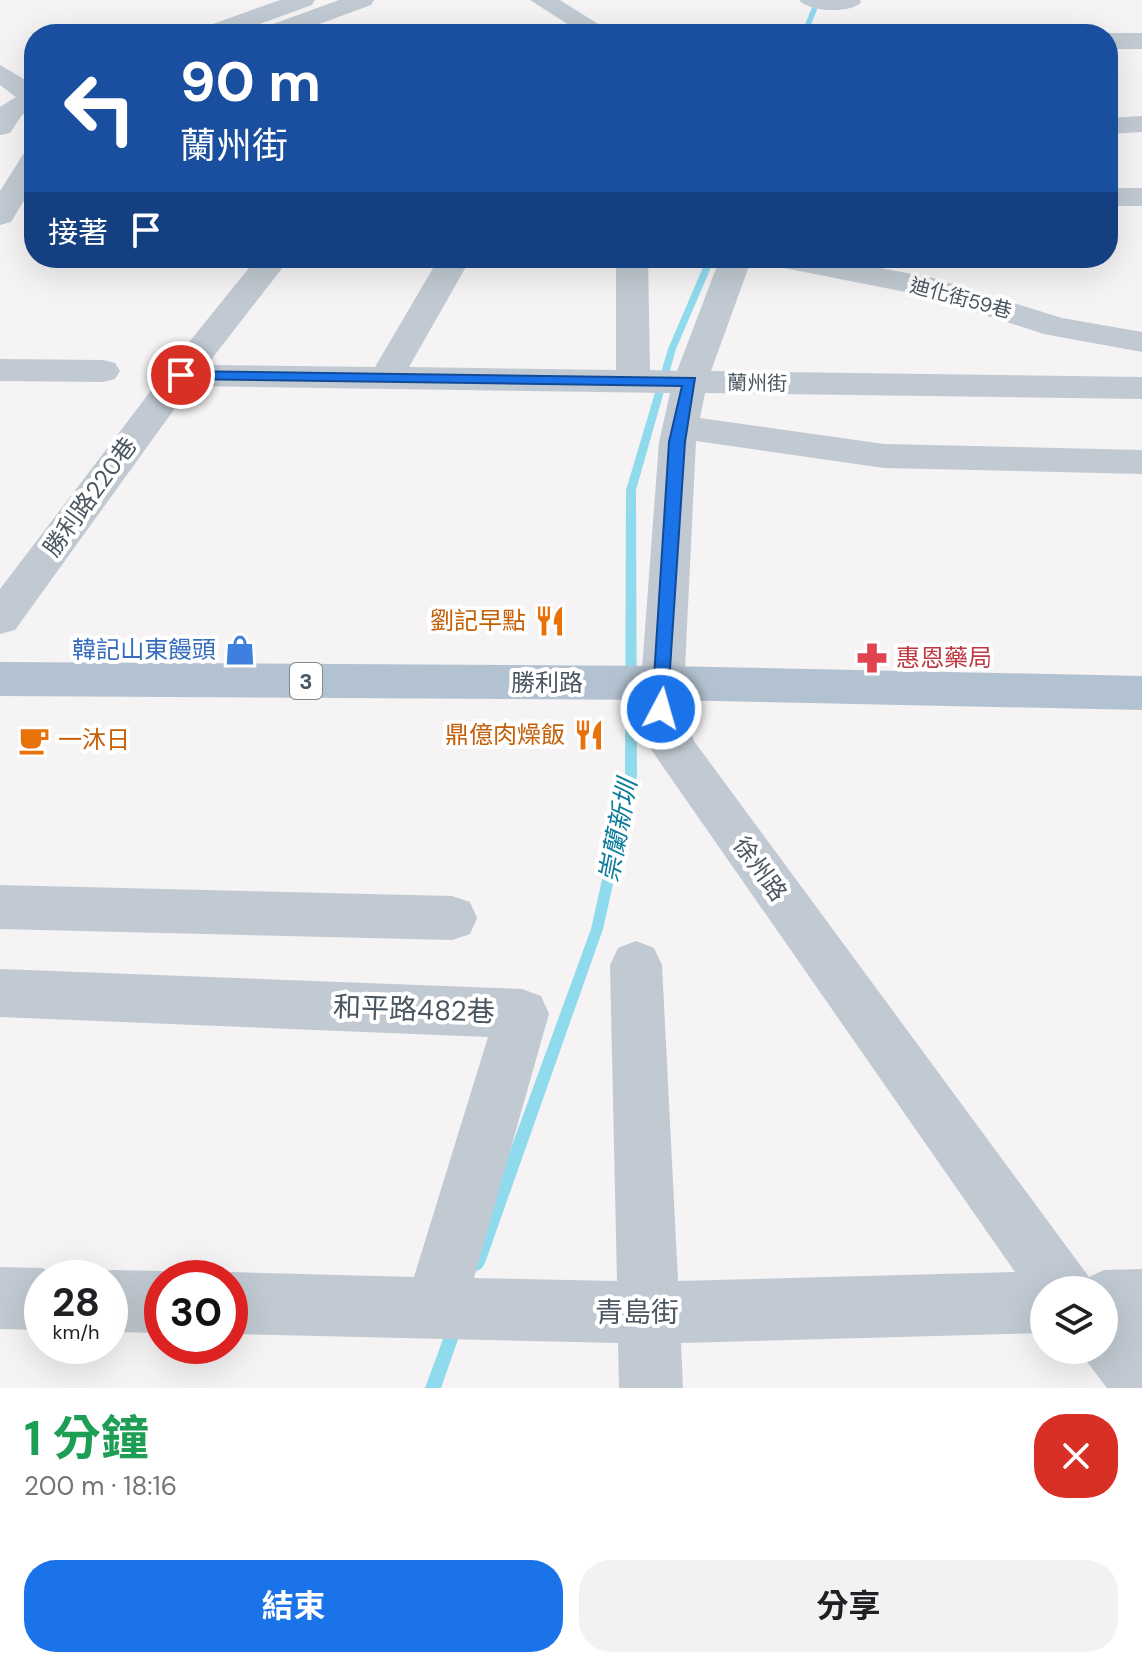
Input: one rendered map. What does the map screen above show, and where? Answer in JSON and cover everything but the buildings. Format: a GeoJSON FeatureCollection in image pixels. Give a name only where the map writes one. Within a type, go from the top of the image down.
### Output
{"type":"FeatureCollection","features":[{"type":"Feature","properties":{"kind":"main road","name":"勝利路"},"geometry":{"type":"LineString","coordinates":[[0,679],[642,683],[1142,693]]}},
{"type":"Feature","properties":{"kind":"street"},"geometry":{"type":"LineString","coordinates":[[236,24],[303,0]]}},
{"type":"Feature","properties":{"kind":"street"},"geometry":{"type":"LineString","coordinates":[[296,24],[362,0]]}},
{"type":"Feature","properties":{"kind":"street"},"geometry":{"type":"LineString","coordinates":[[542,0],[584,24]]}},
{"type":"Feature","properties":{"kind":"street"},"geometry":{"type":"LineString","coordinates":[[1118,41],[1142,41]]}},
{"type":"Feature","properties":{"kind":"street"},"geometry":{"type":"LineString","coordinates":[[0,73],[24,91]]}},
{"type":"Feature","properties":{"kind":"street"},"geometry":{"type":"LineString","coordinates":[[0,127],[12,109],[24,103]]}},
{"type":"Feature","properties":{"kind":"street"},"geometry":{"type":"LineString","coordinates":[[1118,125],[1142,124]]}},
{"type":"Feature","properties":{"kind":"street"},"geometry":{"type":"LineString","coordinates":[[0,216],[22,176]]}},
{"type":"Feature","properties":{"kind":"street"},"geometry":{"type":"LineString","coordinates":[[1118,197],[1142,197]]}},
{"type":"Feature","properties":{"kind":"street","name":"勝利路220巷"},"geometry":{"type":"LineString","coordinates":[[0,619],[181,375],[266,268]]}},
{"type":"Feature","properties":{"kind":"street"},"geometry":{"type":"LineString","coordinates":[[386,377],[449,268]]}},
{"type":"Feature","properties":{"kind":"street","name":"徐州路"},"geometry":{"type":"LineString","coordinates":[[634,268],[662,381],[680,427],[642,683],[661,709],[673,748],[1054,1276]]}},
{"type":"Feature","properties":{"kind":"street"},"geometry":{"type":"LineString","coordinates":[[662,381],[730,268]]}},
{"type":"Feature","properties":{"kind":"street","name":"迪化街59巷"},"geometry":{"type":"LineString","coordinates":[[830,268],[933,288],[1056,327],[1142,342]]}},
{"type":"Feature","properties":{"kind":"street"},"geometry":{"type":"LineString","coordinates":[[0,370],[103,371]]}},
{"type":"Feature","properties":{"kind":"street","name":"蘭州街"},"geometry":{"type":"LineString","coordinates":[[181,375],[1142,388]]}},
{"type":"Feature","properties":{"kind":"street"},"geometry":{"type":"LineString","coordinates":[[680,427],[884,456],[1142,462]]}},
{"type":"Feature","properties":{"kind":"street"},"geometry":{"type":"LineString","coordinates":[[0,907],[452,918]]}},
{"type":"Feature","properties":{"kind":"street"},"geometry":{"type":"LineString","coordinates":[[636,965],[651,1388]]}},
{"type":"Feature","properties":{"kind":"street","name":"和平路482巷"},"geometry":{"type":"LineString","coordinates":[[0,993],[522,1014],[461,1309]]}},
{"type":"Feature","properties":{"kind":"street"},"geometry":{"type":"LineString","coordinates":[[0,1298],[24,1299]]}},
{"type":"Feature","properties":{"kind":"street"},"geometry":{"type":"LineString","coordinates":[[1118,1301],[1142,1300]]}},
{"type":"Feature","properties":{"kind":"street","name":"青島街"},"geometry":{"type":"LineString","coordinates":[[248,1303],[648,1313],[1030,1302]]}},
{"type":"Feature","properties":{"kind":"street"},"geometry":{"type":"LineString","coordinates":[[1118,1353],[1142,1380]]}},
{"type":"Feature","properties":{"kind":"waterway","name":"崇蘭新圳"},"geometry":{"type":"LineString","coordinates":[[808,24],[818,0]]}},
{"type":"Feature","properties":{"kind":"waterway","name":"崇蘭新圳"},"geometry":{"type":"LineString","coordinates":[[477,1263],[597,929],[631,776],[631,490],[672,349],[707,268]]}},
{"type":"Feature","properties":{"kind":"waterway","name":"崇蘭新圳"},"geometry":{"type":"LineString","coordinates":[[433,1388],[454,1328]]}},
{"type":"Feature","properties":{"kind":"place","name":"劉記早點"},"geometry":{"type":"Point","coordinates":[550,621]}},
{"type":"Feature","properties":{"kind":"place","name":"韓記山東饅頭"},"geometry":{"type":"Point","coordinates":[240,650]}},
{"type":"Feature","properties":{"kind":"place","name":"惠恩藥局"},"geometry":{"type":"Point","coordinates":[872,658]}},
{"type":"Feature","properties":{"kind":"place","name":"鼎億肉燥飯"},"geometry":{"type":"Point","coordinates":[589,735]}},
{"type":"Feature","properties":{"kind":"place","name":"一沐日"},"geometry":{"type":"Point","coordinates":[34,740]}},
{"type":"Feature","properties":{"kind":"route"},"geometry":{"type":"LineString","coordinates":[[181,375],[690,382],[677,442],[661,709]]}}]}
